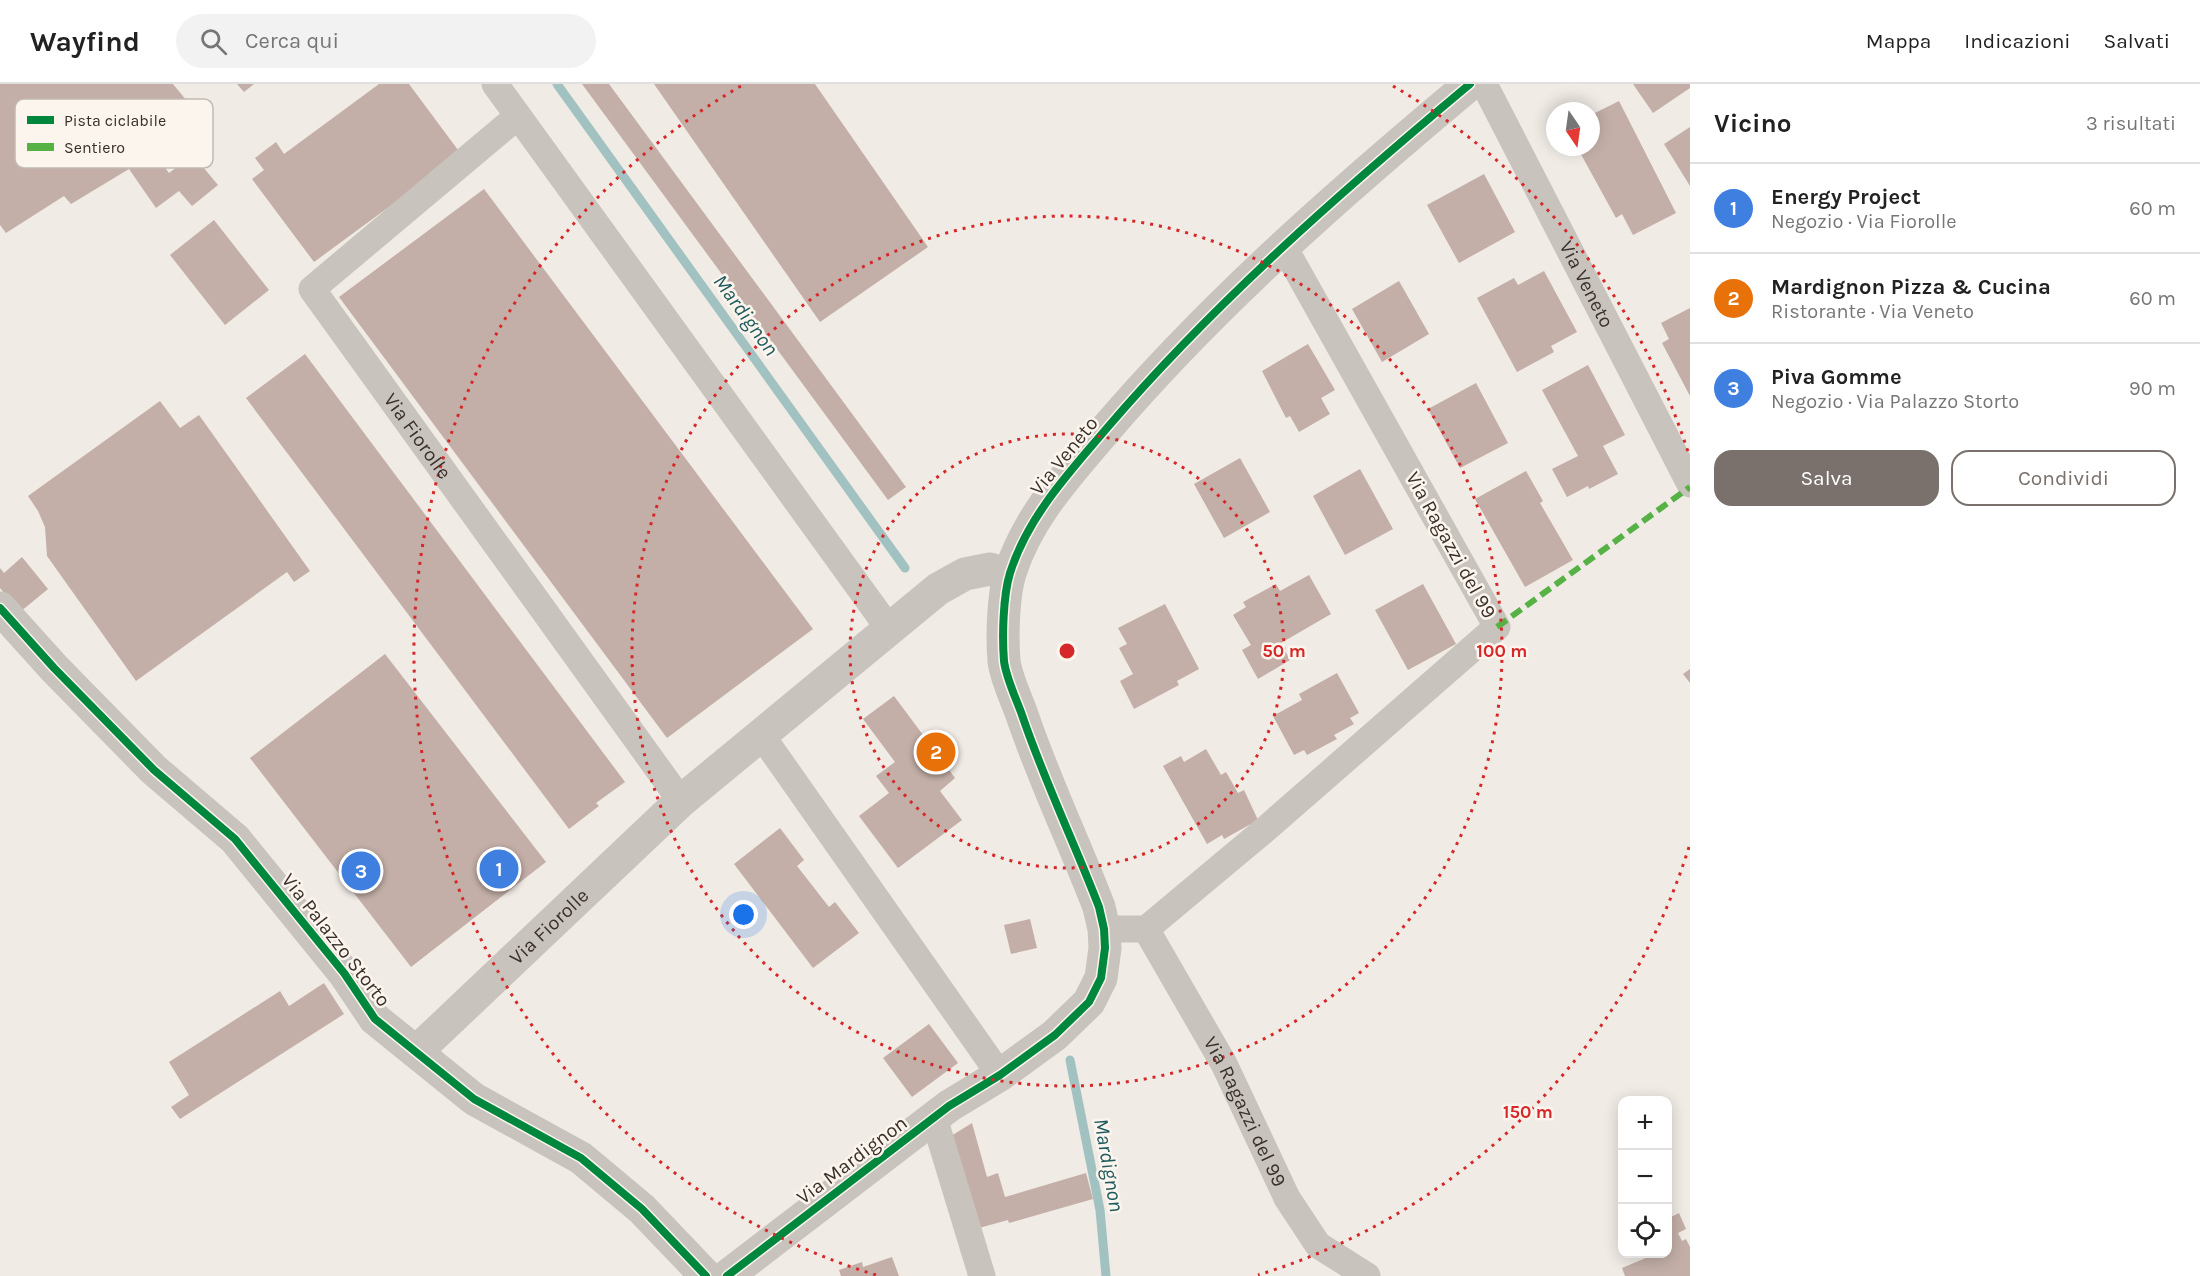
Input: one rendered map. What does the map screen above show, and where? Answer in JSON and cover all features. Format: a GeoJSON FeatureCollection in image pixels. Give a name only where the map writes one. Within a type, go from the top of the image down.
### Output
{"type":"FeatureCollection","features":[{"type":"Feature","properties":{"kind":"street"},"geometry":{"type":"LineString","coordinates":[[495,84],[890,630]]}},
{"type":"Feature","properties":{"kind":"street","name":"Via Veneto"},"geometry":{"type":"LineString","coordinates":[[1000,1075],[1055,1035],[1089,1002],[1101,978],[1105,948],[1104,929],[1095,896],[1030,739],[1004,663],[1003,628],[1010,575],[1023,544],[1051,493],[1150,378],[1284,247],[1385,156],[1470,84]]}},
{"type":"Feature","properties":{"kind":"street","name":"Via Veneto"},"geometry":{"type":"LineString","coordinates":[[1484,84],[1690,484]]}},
{"type":"Feature","properties":{"kind":"street","name":"Via Fiorolle"},"geometry":{"type":"LineString","coordinates":[[518,116],[312,289],[681,801]]}},
{"type":"Feature","properties":{"kind":"street","name":"Via Ragazzi del 99"},"geometry":{"type":"LineString","coordinates":[[1284,247],[1497,627],[1268,827],[1146,929],[1224,1064],[1287,1198],[1318,1245],[1366,1276]]}},
{"type":"Feature","properties":{"kind":"street","name":"Via Fiorolle"},"geometry":{"type":"LineString","coordinates":[[416,1052],[681,801],[938,589],[964,574],[990,569],[1010,575]]}},
{"type":"Feature","properties":{"kind":"street","name":"Via Palazzo Storto"},"geometry":{"type":"LineString","coordinates":[[0,608],[54,668],[154,770],[235,839],[344,973],[375,1018],[474,1099],[581,1158],[642,1209],[706,1276]]}},
{"type":"Feature","properties":{"kind":"street"},"geometry":{"type":"LineString","coordinates":[[762,736],[1000,1075]]}},
{"type":"Feature","properties":{"kind":"street"},"geometry":{"type":"LineString","coordinates":[[1104,929],[1146,929]]}},
{"type":"Feature","properties":{"kind":"street","name":"Via Mardignon"},"geometry":{"type":"LineString","coordinates":[[727,1276],[950,1106],[1000,1075]]}},
{"type":"Feature","properties":{"kind":"street","name":"Via Mardignon"},"geometry":{"type":"LineString","coordinates":[[934,1118],[982,1276]]}},
{"type":"Feature","properties":{"kind":"building"},"geometry":{"type":"Polygon","coordinates":[[[0,84],[173,84],[185,99],[15,99],[15,168],[165,168],[169,173],[176,168],[204,168],[218,185],[192,206],[179,191],[156,208],[129,169],[71,204],[64,196],[6,233],[0,225],[0,84]]]}},
{"type":"Feature","properties":{"kind":"building"},"geometry":{"type":"Polygon","coordinates":[[[237,84],[254,84],[244,92],[237,84]]]}},
{"type":"Feature","properties":{"kind":"building"},"geometry":{"type":"Polygon","coordinates":[[[379,84],[409,84],[461,154],[314,262],[252,179],[264,170],[255,158],[276,142],[284,154],[379,84]]]}},
{"type":"Feature","properties":{"kind":"building"},"geometry":{"type":"Polygon","coordinates":[[[582,84],[609,84],[906,487],[888,500],[582,84]]]}},
{"type":"Feature","properties":{"kind":"building"},"geometry":{"type":"Polygon","coordinates":[[[654,84],[815,84],[928,247],[820,322],[654,84]]]}},
{"type":"Feature","properties":{"kind":"building"},"geometry":{"type":"Polygon","coordinates":[[[1633,84],[1690,84],[1690,88],[1653,113],[1633,84]]]}},
{"type":"Feature","properties":{"kind":"building"},"geometry":{"type":"Polygon","coordinates":[[[1619,101],[1676,213],[1633,235],[1622,214],[1616,218],[1582,156],[1600,156],[1600,110],[1619,101]]]}},
{"type":"Feature","properties":{"kind":"building"},"geometry":{"type":"Polygon","coordinates":[[[1690,127],[1690,186],[1664,144],[1690,127]]]}},
{"type":"Feature","properties":{"kind":"building"},"geometry":{"type":"Polygon","coordinates":[[[1484,174],[1515,232],[1459,263],[1427,205],[1484,174]]]}},
{"type":"Feature","properties":{"kind":"building"},"geometry":{"type":"Polygon","coordinates":[[[484,189],[813,629],[667,738],[339,297],[484,189]]]}},
{"type":"Feature","properties":{"kind":"building"},"geometry":{"type":"Polygon","coordinates":[[[214,220],[269,290],[225,325],[170,255],[214,220]]]}},
{"type":"Feature","properties":{"kind":"building"},"geometry":{"type":"Polygon","coordinates":[[[1544,271],[1577,332],[1551,346],[1554,352],[1517,372],[1477,298],[1514,278],[1518,285],[1544,271]]]}},
{"type":"Feature","properties":{"kind":"building"},"geometry":{"type":"Polygon","coordinates":[[[1399,281],[1429,334],[1382,362],[1352,309],[1399,281]]]}},
{"type":"Feature","properties":{"kind":"building"},"geometry":{"type":"Polygon","coordinates":[[[1690,308],[1690,396],[1662,343],[1669,339],[1661,323],[1690,308]]]}},
{"type":"Feature","properties":{"kind":"building"},"geometry":{"type":"Polygon","coordinates":[[[1308,344],[1335,390],[1321,398],[1330,414],[1299,432],[1290,416],[1286,418],[1262,371],[1308,344]]]}},
{"type":"Feature","properties":{"kind":"building"},"geometry":{"type":"Polygon","coordinates":[[[305,354],[625,782],[596,803],[599,806],[569,829],[246,398],[305,354]]]}},
{"type":"Feature","properties":{"kind":"building"},"geometry":{"type":"Polygon","coordinates":[[[1588,365],[1625,435],[1603,446],[1618,474],[1567,497],[1552,469],[1578,456],[1542,390],[1588,365]]]}},
{"type":"Feature","properties":{"kind":"building"},"geometry":{"type":"Polygon","coordinates":[[[1476,383],[1508,443],[1460,468],[1428,409],[1476,383]]]}},
{"type":"Feature","properties":{"kind":"building"},"geometry":{"type":"Polygon","coordinates":[[[160,401],[180,428],[199,415],[310,571],[294,582],[287,572],[136,681],[47,556],[45,527],[28,496],[160,401]]]}},
{"type":"Feature","properties":{"kind":"building"},"geometry":{"type":"Polygon","coordinates":[[[1240,458],[1270,512],[1224,538],[1194,484],[1240,458]]]}},
{"type":"Feature","properties":{"kind":"building"},"geometry":{"type":"Polygon","coordinates":[[[1360,469],[1393,529],[1345,555],[1313,496],[1360,469]]]}},
{"type":"Feature","properties":{"kind":"building"},"geometry":{"type":"Polygon","coordinates":[[[1526,471],[1543,501],[1540,503],[1573,560],[1525,587],[1475,499],[1526,471]]]}},
{"type":"Feature","properties":{"kind":"building"},"geometry":{"type":"Polygon","coordinates":[[[22,557],[48,589],[20,612],[0,588],[0,568],[4,573],[22,557]]]}},
{"type":"Feature","properties":{"kind":"building"},"geometry":{"type":"Polygon","coordinates":[[[1309,575],[1331,614],[1281,643],[1290,660],[1258,679],[1242,650],[1251,645],[1233,615],[1246,607],[1243,602],[1276,584],[1280,591],[1309,575]]]}},
{"type":"Feature","properties":{"kind":"building"},"geometry":{"type":"Polygon","coordinates":[[[1423,584],[1456,644],[1408,670],[1375,610],[1423,584]]]}},
{"type":"Feature","properties":{"kind":"building"},"geometry":{"type":"Polygon","coordinates":[[[1165,604],[1199,669],[1177,681],[1179,685],[1134,709],[1120,681],[1133,674],[1119,648],[1127,644],[1118,628],[1165,604]]]}},
{"type":"Feature","properties":{"kind":"building"},"geometry":{"type":"Polygon","coordinates":[[[385,654],[546,862],[411,967],[250,758],[385,654]]]}},
{"type":"Feature","properties":{"kind":"building"},"geometry":{"type":"Polygon","coordinates":[[[1690,669],[1690,683],[1683,674],[1690,669]]]}},
{"type":"Feature","properties":{"kind":"building"},"geometry":{"type":"Polygon","coordinates":[[[1337,673],[1359,713],[1350,718],[1354,724],[1334,735],[1337,739],[1307,755],[1304,750],[1294,755],[1273,716],[1302,700],[1299,694],[1337,673]]]}},
{"type":"Feature","properties":{"kind":"building"},"geometry":{"type":"Polygon","coordinates":[[[894,696],[955,778],[940,791],[962,820],[898,868],[859,816],[889,793],[876,776],[895,762],[863,719],[894,696]]]}},
{"type":"Feature","properties":{"kind":"building"},"geometry":{"type":"Polygon","coordinates":[[[1206,749],[1221,775],[1226,772],[1238,793],[1244,790],[1258,820],[1224,839],[1222,835],[1207,844],[1163,766],[1181,756],[1184,762],[1206,749]]]}},
{"type":"Feature","properties":{"kind":"building"},"geometry":{"type":"Polygon","coordinates":[[[780,828],[804,860],[797,866],[829,907],[835,902],[859,933],[813,968],[734,864],[780,828]]]}},
{"type":"Feature","properties":{"kind":"building"},"geometry":{"type":"Polygon","coordinates":[[[1030,919],[1037,948],[1011,954],[1004,925],[1030,919]]]}},
{"type":"Feature","properties":{"kind":"building"},"geometry":{"type":"Polygon","coordinates":[[[324,983],[344,1014],[180,1119],[171,1107],[189,1095],[169,1062],[280,991],[289,1006],[324,983]]]}},
{"type":"Feature","properties":{"kind":"building"},"geometry":{"type":"Polygon","coordinates":[[[929,1024],[958,1063],[912,1097],[883,1058],[929,1024]]]}},
{"type":"Feature","properties":{"kind":"building"},"geometry":{"type":"Polygon","coordinates":[[[972,1123],[987,1177],[998,1173],[1005,1197],[1086,1173],[1093,1199],[1009,1223],[1008,1220],[979,1228],[951,1136],[972,1123]]]}},
{"type":"Feature","properties":{"kind":"building"},"geometry":{"type":"Polygon","coordinates":[[[1679,1213],[1686,1229],[1678,1233],[1682,1241],[1686,1239],[1690,1247],[1690,1276],[1625,1276],[1622,1268],[1646,1258],[1672,1258],[1672,1216],[1679,1213]]]}},
{"type":"Feature","properties":{"kind":"building"},"geometry":{"type":"Polygon","coordinates":[[[892,1257],[899,1276],[841,1276],[839,1270],[862,1262],[863,1267],[892,1257]]]}},
{"type":"Feature","properties":{"kind":"waterway","name":"Mardignon"},"geometry":{"type":"LineString","coordinates":[[557,84],[905,568]]}},
{"type":"Feature","properties":{"kind":"waterway","name":"Mardignon"},"geometry":{"type":"LineString","coordinates":[[1070,1060],[1100,1210],[1106,1276]]}},
{"type":"Feature","properties":{"kind":"marked path"},"geometry":{"type":"LineString","coordinates":[[1497,627],[1690,487]]}},
{"type":"Feature","properties":{"kind":"cycle path"},"geometry":{"type":"LineString","coordinates":[[727,1276],[949,1106],[1000,1075],[1055,1035],[1089,1002],[1101,978],[1105,948],[1099,907],[1040,763],[1005,668],[1004,605],[1010,573],[1018,552],[1027,533],[1064,479],[1148,381],[1191,336],[1327,207],[1470,84]]}},
{"type":"Feature","properties":{"kind":"cycle path"},"geometry":{"type":"LineString","coordinates":[[0,608],[54,668],[154,770],[235,839],[344,973],[375,1019],[474,1099],[581,1158],[642,1209],[706,1276]]}},
{"type":"Feature","properties":{"kind":"place","name":"Mardignon Pizza & Cucina"},"geometry":{"type":"Point","coordinates":[936,752]}},
{"type":"Feature","properties":{"kind":"place","name":"Energy Project"},"geometry":{"type":"Point","coordinates":[499,869]}},
{"type":"Feature","properties":{"kind":"place","name":"Piva Gomme"},"geometry":{"type":"Point","coordinates":[361,871]}}]}
